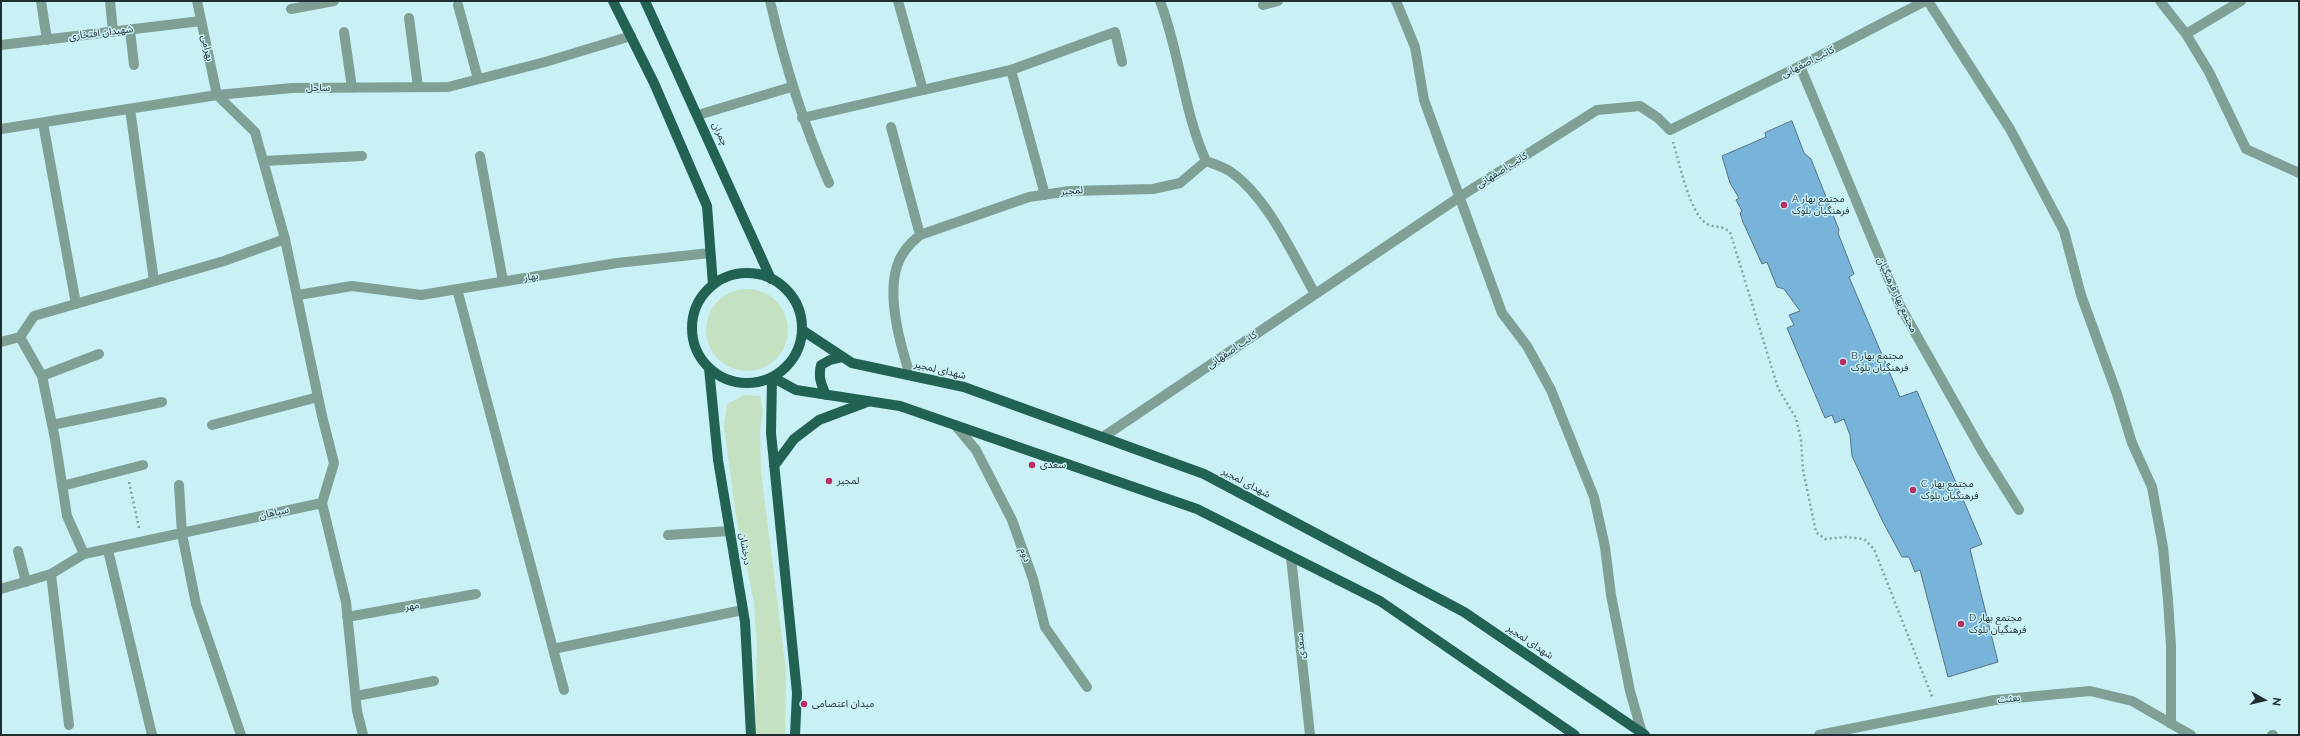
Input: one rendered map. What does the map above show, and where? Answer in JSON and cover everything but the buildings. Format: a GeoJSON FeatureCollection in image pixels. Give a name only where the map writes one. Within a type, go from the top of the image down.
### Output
{"type":"FeatureCollection","features":[{"type":"Feature","properties":{"kind":"main road"},"geometry":{"type":"LineString","coordinates":[[613,1],[654,82],[707,206],[713,285]]}},
{"type":"Feature","properties":{"kind":"main road","name":"چمران"},"geometry":{"type":"LineString","coordinates":[[645,1],[698,115],[771,279]]}},
{"type":"Feature","properties":{"kind":"main road"},"geometry":{"type":"LineString","coordinates":[[741,273],[756,274],[771,279],[784,288],[794,300],[800,314],[802,330],[799,344],[793,358],[784,369],[772,377],[756,383],[739,383],[722,378],[708,368],[698,353],[692,335],[693,316],[700,299],[713,285],[726,277],[741,273]]}},
{"type":"Feature","properties":{"kind":"main road","name":"شهدای لمجیر"},"geometry":{"type":"LineString","coordinates":[[802,330],[852,363],[964,387],[1204,474],[1464,612],[1643,734]]}},
{"type":"Feature","properties":{"kind":"main road"},"geometry":{"type":"LineString","coordinates":[[826,395],[820,382],[821,365],[830,360],[843,357]]}},
{"type":"Feature","properties":{"kind":"main road","name":"درخشان"},"geometry":{"type":"LineString","coordinates":[[708,368],[718,460],[743,610],[749,735]]}},
{"type":"Feature","properties":{"kind":"main road"},"geometry":{"type":"LineString","coordinates":[[772,377],[796,390],[900,406],[1197,509],[1380,601],[1574,735]]}},
{"type":"Feature","properties":{"kind":"main road"},"geometry":{"type":"LineString","coordinates":[[772,377],[771,433],[798,693],[795,735]]}},
{"type":"Feature","properties":{"kind":"main road"},"geometry":{"type":"LineString","coordinates":[[774,466],[794,439],[818,420],[868,401]]}},
{"type":"Feature","properties":{"kind":"street"},"geometry":{"type":"LineString","coordinates":[[41,1],[47,40]]}},
{"type":"Feature","properties":{"kind":"street"},"geometry":{"type":"LineString","coordinates":[[110,1],[113,32]]}},
{"type":"Feature","properties":{"kind":"street","name":"بهرامی"},"geometry":{"type":"LineString","coordinates":[[197,1],[217,95]]}},
{"type":"Feature","properties":{"kind":"street"},"geometry":{"type":"LineString","coordinates":[[291,9],[334,1]]}},
{"type":"Feature","properties":{"kind":"street"},"geometry":{"type":"LineString","coordinates":[[770,1],[791,86],[802,118],[830,183]]}},
{"type":"Feature","properties":{"kind":"street"},"geometry":{"type":"LineString","coordinates":[[898,1],[923,90]]}},
{"type":"Feature","properties":{"kind":"street"},"geometry":{"type":"LineString","coordinates":[[1160,1],[1168,22],[1196,139],[1206,161],[1230,171],[1252,191],[1279,230],[1315,294]]}},
{"type":"Feature","properties":{"kind":"street"},"geometry":{"type":"LineString","coordinates":[[1263,5],[1278,1]]}},
{"type":"Feature","properties":{"kind":"street"},"geometry":{"type":"LineString","coordinates":[[1396,1],[1415,47],[1424,100],[1461,196],[1502,313],[1527,346],[1551,390],[1594,497],[1605,547],[1611,596],[1630,691],[1643,734]]}},
{"type":"Feature","properties":{"kind":"street","name":"کاتب اصفهانی"},"geometry":{"type":"LineString","coordinates":[[1103,437],[1461,196],[1597,110],[1640,106],[1658,118],[1670,130],[1800,66],[1925,1]]}},
{"type":"Feature","properties":{"kind":"street"},"geometry":{"type":"LineString","coordinates":[[1928,1],[2010,129],[2064,232],[2081,295],[2117,394],[2132,443],[2152,487],[2163,547],[2168,600],[2171,646],[2171,724]]}},
{"type":"Feature","properties":{"kind":"street"},"geometry":{"type":"LineString","coordinates":[[2160,1],[2186,34],[2209,72],[2246,149],[2299,174]]}},
{"type":"Feature","properties":{"kind":"street"},"geometry":{"type":"LineString","coordinates":[[2186,34],[2240,1]]}},
{"type":"Feature","properties":{"kind":"street"},"geometry":{"type":"LineString","coordinates":[[458,5],[478,79]]}},
{"type":"Feature","properties":{"kind":"street"},"geometry":{"type":"LineString","coordinates":[[409,18],[418,87]]}},
{"type":"Feature","properties":{"kind":"street","name":"شهیدان افتخاری"},"geometry":{"type":"LineString","coordinates":[[1,45],[201,21]]}},
{"type":"Feature","properties":{"kind":"street"},"geometry":{"type":"LineString","coordinates":[[130,30],[134,65]]}},
{"type":"Feature","properties":{"kind":"street"},"geometry":{"type":"LineString","coordinates":[[344,32],[352,88]]}},
{"type":"Feature","properties":{"kind":"street"},"geometry":{"type":"LineString","coordinates":[[802,118],[1011,70],[1115,32],[1122,62]]}},
{"type":"Feature","properties":{"kind":"street","name":"ساحل"},"geometry":{"type":"LineString","coordinates":[[1,129],[217,95],[292,88],[448,87],[545,62],[631,36]]}},
{"type":"Feature","properties":{"kind":"street","name":"مجتمع بهار فرهنگیان"},"geometry":{"type":"LineString","coordinates":[[1800,66],[1900,306],[1974,438],[2019,510]]}},
{"type":"Feature","properties":{"kind":"street"},"geometry":{"type":"LineString","coordinates":[[1011,70],[1045,195]]}},
{"type":"Feature","properties":{"kind":"street"},"geometry":{"type":"LineString","coordinates":[[698,115],[791,86]]}},
{"type":"Feature","properties":{"kind":"street"},"geometry":{"type":"LineString","coordinates":[[217,95],[255,132],[286,240],[318,397],[334,463],[322,502],[346,602],[356,696],[363,735]]}},
{"type":"Feature","properties":{"kind":"street"},"geometry":{"type":"LineString","coordinates":[[130,109],[154,281]]}},
{"type":"Feature","properties":{"kind":"street"},"geometry":{"type":"LineString","coordinates":[[43,123],[76,304]]}},
{"type":"Feature","properties":{"kind":"street"},"geometry":{"type":"LineString","coordinates":[[891,127],[920,235]]}},
{"type":"Feature","properties":{"kind":"street"},"geometry":{"type":"LineString","coordinates":[[263,161],[362,156]]}},
{"type":"Feature","properties":{"kind":"street"},"geometry":{"type":"LineString","coordinates":[[480,156],[503,281]]}},
{"type":"Feature","properties":{"kind":"street","name":"لمجیر"},"geometry":{"type":"LineString","coordinates":[[910,375],[902,351],[895,308],[894,288],[897,266],[908,245],[920,235],[1029,197],[1070,191],[1153,189],[1180,183],[1206,161]]}},
{"type":"Feature","properties":{"kind":"street"},"geometry":{"type":"LineString","coordinates":[[1,342],[20,337],[34,316],[224,261],[286,240]]}},
{"type":"Feature","properties":{"kind":"street","name":"بهار"},"geometry":{"type":"LineString","coordinates":[[298,295],[352,286],[421,295],[617,263],[710,253]]}},
{"type":"Feature","properties":{"kind":"street"},"geometry":{"type":"LineString","coordinates":[[457,289],[564,690]]}},
{"type":"Feature","properties":{"kind":"street"},"geometry":{"type":"LineString","coordinates":[[20,337],[42,376],[67,516],[84,554]]}},
{"type":"Feature","properties":{"kind":"street"},"geometry":{"type":"LineString","coordinates":[[42,376],[99,354]]}},
{"type":"Feature","properties":{"kind":"street"},"geometry":{"type":"LineString","coordinates":[[212,425],[318,397]]}},
{"type":"Feature","properties":{"kind":"street"},"geometry":{"type":"LineString","coordinates":[[52,426],[162,402]]}},
{"type":"Feature","properties":{"kind":"street","name":"دوم"},"geometry":{"type":"LineString","coordinates":[[955,425],[976,450],[1012,520],[1033,579],[1045,627],[1088,686]]}},
{"type":"Feature","properties":{"kind":"street"},"geometry":{"type":"LineString","coordinates":[[62,486],[143,465]]}},
{"type":"Feature","properties":{"kind":"street"},"geometry":{"type":"LineString","coordinates":[[179,485],[182,534],[196,604],[241,735]]}},
{"type":"Feature","properties":{"kind":"street","name":"سپاهان"},"geometry":{"type":"LineString","coordinates":[[1,589],[51,574],[84,554],[182,534],[322,502]]}},
{"type":"Feature","properties":{"kind":"street"},"geometry":{"type":"LineString","coordinates":[[668,535],[730,531]]}},
{"type":"Feature","properties":{"kind":"street"},"geometry":{"type":"LineString","coordinates":[[108,550],[152,735]]}},
{"type":"Feature","properties":{"kind":"street"},"geometry":{"type":"LineString","coordinates":[[18,551],[26,582]]}},
{"type":"Feature","properties":{"kind":"street","name":"سعدی"},"geometry":{"type":"LineString","coordinates":[[1291,557],[1310,735]]}},
{"type":"Feature","properties":{"kind":"street"},"geometry":{"type":"LineString","coordinates":[[51,574],[69,725]]}},
{"type":"Feature","properties":{"kind":"street","name":"مهر"},"geometry":{"type":"LineString","coordinates":[[347,617],[476,594]]}},
{"type":"Feature","properties":{"kind":"street"},"geometry":{"type":"LineString","coordinates":[[553,648],[743,610]]}},
{"type":"Feature","properties":{"kind":"street"},"geometry":{"type":"LineString","coordinates":[[356,696],[434,681]]}},
{"type":"Feature","properties":{"kind":"street","name":"بعثت"},"geometry":{"type":"LineString","coordinates":[[1819,735],[1995,700],[2090,691],[2132,701],[2191,735]]}},
{"type":"Feature","properties":{"kind":"path"},"geometry":{"type":"LineString","coordinates":[[1670,130],[1696,212],[1708,224],[1722,226],[1730,232],[1778,388],[1796,418],[1801,440],[1803,470],[1816,532],[1825,539],[1846,537],[1864,539],[1874,549],[1938,711]]}},
{"type":"Feature","properties":{"kind":"path"},"geometry":{"type":"LineString","coordinates":[[126,469],[142,542]]}},
{"type":"Feature","properties":{"kind":"green space"},"geometry":{"type":"Polygon","coordinates":[[[739,289],[755,289],[770,296],[781,307],[788,322],[788,338],[785,346],[776,359],[763,368],[755,371],[739,371],[724,364],[713,353],[706,338],[706,322],[713,307],[724,296],[739,289]]]}},
{"type":"Feature","properties":{"kind":"green space"},"geometry":{"type":"Polygon","coordinates":[[[744,395],[760,396],[763,411],[760,429],[761,472],[786,671],[785,735],[755,735],[757,646],[754,602],[736,516],[724,427],[727,404],[744,395]]]}},
{"type":"Feature","properties":{"kind":"place","name":"A مجتمع بهار فرهنگیان بلوک"},"geometry":{"type":"Point","coordinates":[1784,205]}},
{"type":"Feature","properties":{"kind":"place","name":"B مجتمع بهار فرهنگیان بلوک"},"geometry":{"type":"Point","coordinates":[1843,362]}},
{"type":"Feature","properties":{"kind":"place","name":"سعدی"},"geometry":{"type":"Point","coordinates":[1032,465]}},
{"type":"Feature","properties":{"kind":"place","name":"لمجیر"},"geometry":{"type":"Point","coordinates":[829,481]}},
{"type":"Feature","properties":{"kind":"place","name":"C مجتمع بهار فرهنگیان بلوک"},"geometry":{"type":"Point","coordinates":[1913,490]}},
{"type":"Feature","properties":{"kind":"place","name":"D مجتمع بهار فرهنگیان بلوک"},"geometry":{"type":"Point","coordinates":[1961,624]}},
{"type":"Feature","properties":{"kind":"place","name":"میدان اعتصامی"},"geometry":{"type":"Point","coordinates":[804,704]}}]}
